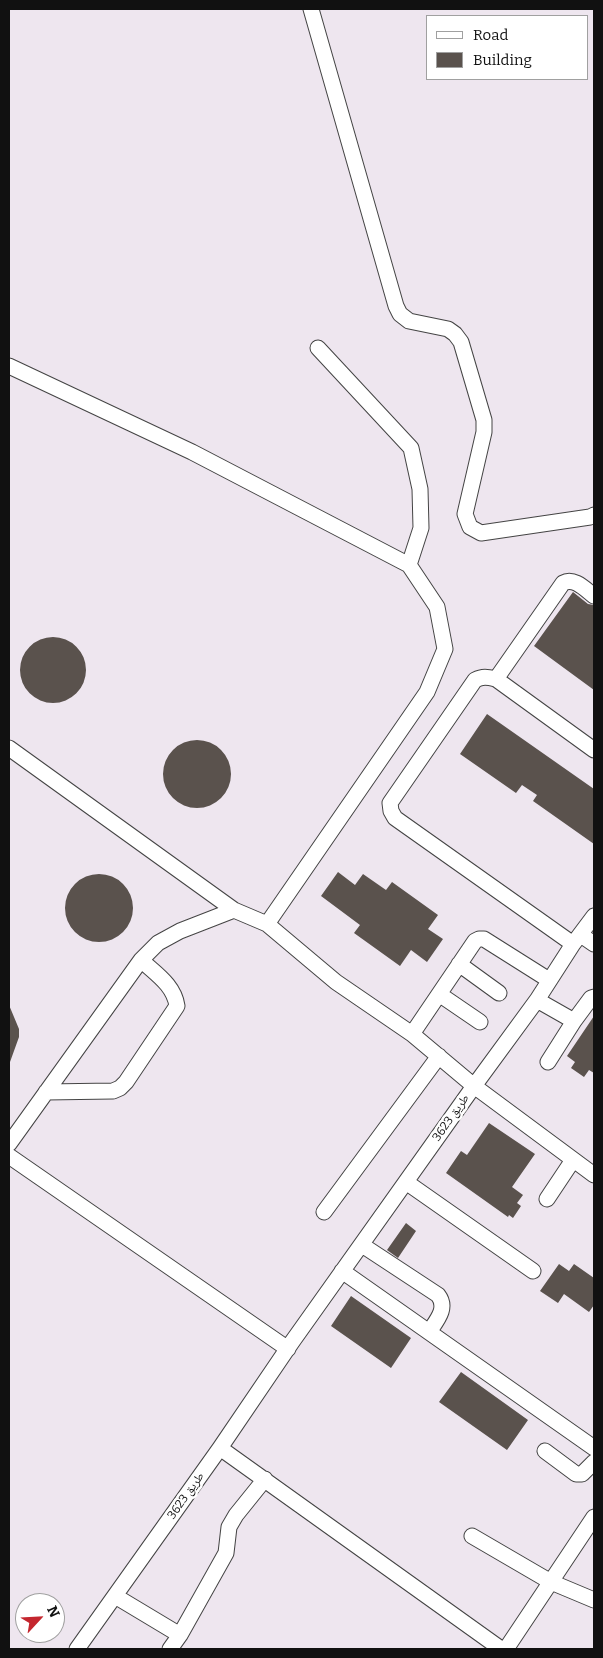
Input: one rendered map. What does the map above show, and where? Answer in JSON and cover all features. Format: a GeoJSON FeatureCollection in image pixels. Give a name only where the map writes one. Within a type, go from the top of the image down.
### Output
{"type":"FeatureCollection","features":[{"type":"Feature","properties":{"kind":"street"},"geometry":{"type":"LineString","coordinates":[[312,9],[396,306],[400,314],[408,321],[448,329],[455,334],[460,342],[484,420],[484,432],[465,514],[470,527],[481,534],[594,515]]}},
{"type":"Feature","properties":{"kind":"street"},"geometry":{"type":"LineString","coordinates":[[318,348],[410,448],[420,489],[421,528],[409,565]]}},
{"type":"Feature","properties":{"kind":"street"},"geometry":{"type":"LineString","coordinates":[[9,366],[192,452],[409,565],[437,607],[445,649],[427,692],[267,924]]}},
{"type":"Feature","properties":{"kind":"street"},"geometry":{"type":"LineString","coordinates":[[496,679],[563,583],[568,580],[573,581],[594,596]]}},
{"type":"Feature","properties":{"kind":"street"},"geometry":{"type":"LineString","coordinates":[[594,749],[496,679],[487,677],[475,680],[390,803],[390,811],[394,818],[577,939],[594,944]]}},
{"type":"Feature","properties":{"kind":"street"},"geometry":{"type":"LineString","coordinates":[[9,748],[234,910],[267,924],[336,982],[412,1034],[474,1086],[594,1175]]}},
{"type":"Feature","properties":{"kind":"street"},"geometry":{"type":"LineString","coordinates":[[9,1144],[141,960],[158,943],[180,931],[234,910]]}},
{"type":"Feature","properties":{"kind":"street","name":"طريق 3623"},"geometry":{"type":"LineString","coordinates":[[77,1649],[220,1448],[342,1271],[537,1000],[594,916]]}},
{"type":"Feature","properties":{"kind":"street"},"geometry":{"type":"LineString","coordinates":[[412,1034],[475,941],[479,939],[484,939],[549,980]]}},
{"type":"Feature","properties":{"kind":"street"},"geometry":{"type":"LineString","coordinates":[[46,1092],[113,1091],[126,1082],[177,1006],[176,996],[169,986],[141,960]]}},
{"type":"Feature","properties":{"kind":"street"},"geometry":{"type":"LineString","coordinates":[[459,964],[499,993]]}},
{"type":"Feature","properties":{"kind":"street"},"geometry":{"type":"LineString","coordinates":[[439,994],[480,1022]]}},
{"type":"Feature","properties":{"kind":"street"},"geometry":{"type":"LineString","coordinates":[[548,1062],[574,1021],[591,998],[594,997]]}},
{"type":"Feature","properties":{"kind":"street"},"geometry":{"type":"LineString","coordinates":[[537,1000],[574,1021]]}},
{"type":"Feature","properties":{"kind":"street"},"geometry":{"type":"LineString","coordinates":[[324,1212],[439,1056]]}},
{"type":"Feature","properties":{"kind":"street"},"geometry":{"type":"LineString","coordinates":[[9,1156],[179,1274],[290,1345]]}},
{"type":"Feature","properties":{"kind":"street"},"geometry":{"type":"LineString","coordinates":[[547,1199],[573,1160]]}},
{"type":"Feature","properties":{"kind":"street"},"geometry":{"type":"LineString","coordinates":[[406,1182],[533,1271]]}},
{"type":"Feature","properties":{"kind":"street"},"geometry":{"type":"LineString","coordinates":[[362,1245],[438,1294],[442,1300],[443,1308],[429,1332]]}},
{"type":"Feature","properties":{"kind":"street"},"geometry":{"type":"LineString","coordinates":[[342,1271],[594,1448]]}},
{"type":"Feature","properties":{"kind":"street"},"geometry":{"type":"LineString","coordinates":[[220,1448],[501,1649]]}},
{"type":"Feature","properties":{"kind":"street"},"geometry":{"type":"LineString","coordinates":[[545,1451],[576,1474],[582,1474],[594,1462]]}},
{"type":"Feature","properties":{"kind":"street"},"geometry":{"type":"LineString","coordinates":[[170,1649],[180,1635],[226,1553],[230,1527],[236,1515],[264,1479]]}},
{"type":"Feature","properties":{"kind":"street"},"geometry":{"type":"LineString","coordinates":[[506,1649],[594,1517]]}},
{"type":"Feature","properties":{"kind":"street"},"geometry":{"type":"LineString","coordinates":[[472,1536],[550,1582],[594,1600]]}},
{"type":"Feature","properties":{"kind":"street"},"geometry":{"type":"LineString","coordinates":[[114,1596],[180,1635]]}},
{"type":"Feature","properties":{"kind":"shaded area"},"geometry":{"type":"Polygon","coordinates":[[[9,9],[594,9],[594,1649],[9,1649],[9,9]]]}},
{"type":"Feature","properties":{"kind":"building"},"geometry":{"type":"Polygon","coordinates":[[[573,592],[588,604],[594,605],[594,690],[534,646],[573,592]]]}},
{"type":"Feature","properties":{"kind":"building"},"geometry":{"type":"Polygon","coordinates":[[[53,637],[66,639],[76,647],[84,657],[86,670],[84,683],[76,693],[66,701],[53,703],[40,701],[30,693],[22,683],[20,670],[22,657],[30,647],[40,639],[53,637]]]}},
{"type":"Feature","properties":{"kind":"building"},"geometry":{"type":"Polygon","coordinates":[[[487,714],[594,789],[594,844],[533,801],[537,795],[522,785],[516,793],[460,754],[487,714]]]}},
{"type":"Feature","properties":{"kind":"building"},"geometry":{"type":"Polygon","coordinates":[[[197,740],[210,742],[221,750],[229,761],[231,774],[229,787],[221,798],[210,806],[197,808],[184,806],[173,798],[165,787],[163,774],[165,761],[173,750],[184,742],[197,740]]]}},
{"type":"Feature","properties":{"kind":"building"},"geometry":{"type":"Polygon","coordinates":[[[338,872],[355,885],[363,874],[386,890],[392,882],[438,915],[428,929],[443,939],[427,962],[411,950],[400,966],[354,933],[360,925],[321,896],[338,872]]]}},
{"type":"Feature","properties":{"kind":"building"},"geometry":{"type":"Polygon","coordinates":[[[99,874],[112,876],[123,884],[131,895],[133,908],[131,921],[123,932],[112,940],[99,942],[86,940],[75,932],[67,921],[65,908],[67,895],[75,884],[86,876],[99,874]]]}},
{"type":"Feature","properties":{"kind":"building"},"geometry":{"type":"Polygon","coordinates":[[[9,1005],[19,1029],[19,1037],[10,1062],[9,1005]]]}},
{"type":"Feature","properties":{"kind":"building"},"geometry":{"type":"Polygon","coordinates":[[[594,1016],[594,1073],[589,1070],[584,1077],[571,1068],[575,1062],[567,1056],[594,1016]]]}},
{"type":"Feature","properties":{"kind":"building"},"geometry":{"type":"Polygon","coordinates":[[[489,1123],[535,1154],[512,1187],[523,1195],[517,1203],[521,1206],[513,1218],[509,1215],[508,1217],[446,1173],[461,1151],[467,1155],[489,1123]]]}},
{"type":"Feature","properties":{"kind":"building"},"geometry":{"type":"Polygon","coordinates":[[[406,1223],[416,1231],[398,1258],[387,1250],[406,1223]]]}},
{"type":"Feature","properties":{"kind":"building"},"geometry":{"type":"Polygon","coordinates":[[[559,1264],[569,1271],[574,1264],[594,1278],[594,1305],[589,1312],[564,1294],[558,1303],[540,1291],[559,1264]]]}},
{"type":"Feature","properties":{"kind":"building"},"geometry":{"type":"Polygon","coordinates":[[[351,1296],[411,1338],[391,1368],[331,1326],[351,1296]]]}},
{"type":"Feature","properties":{"kind":"building"},"geometry":{"type":"Polygon","coordinates":[[[461,1372],[528,1420],[507,1450],[439,1402],[461,1372]]]}}]}
